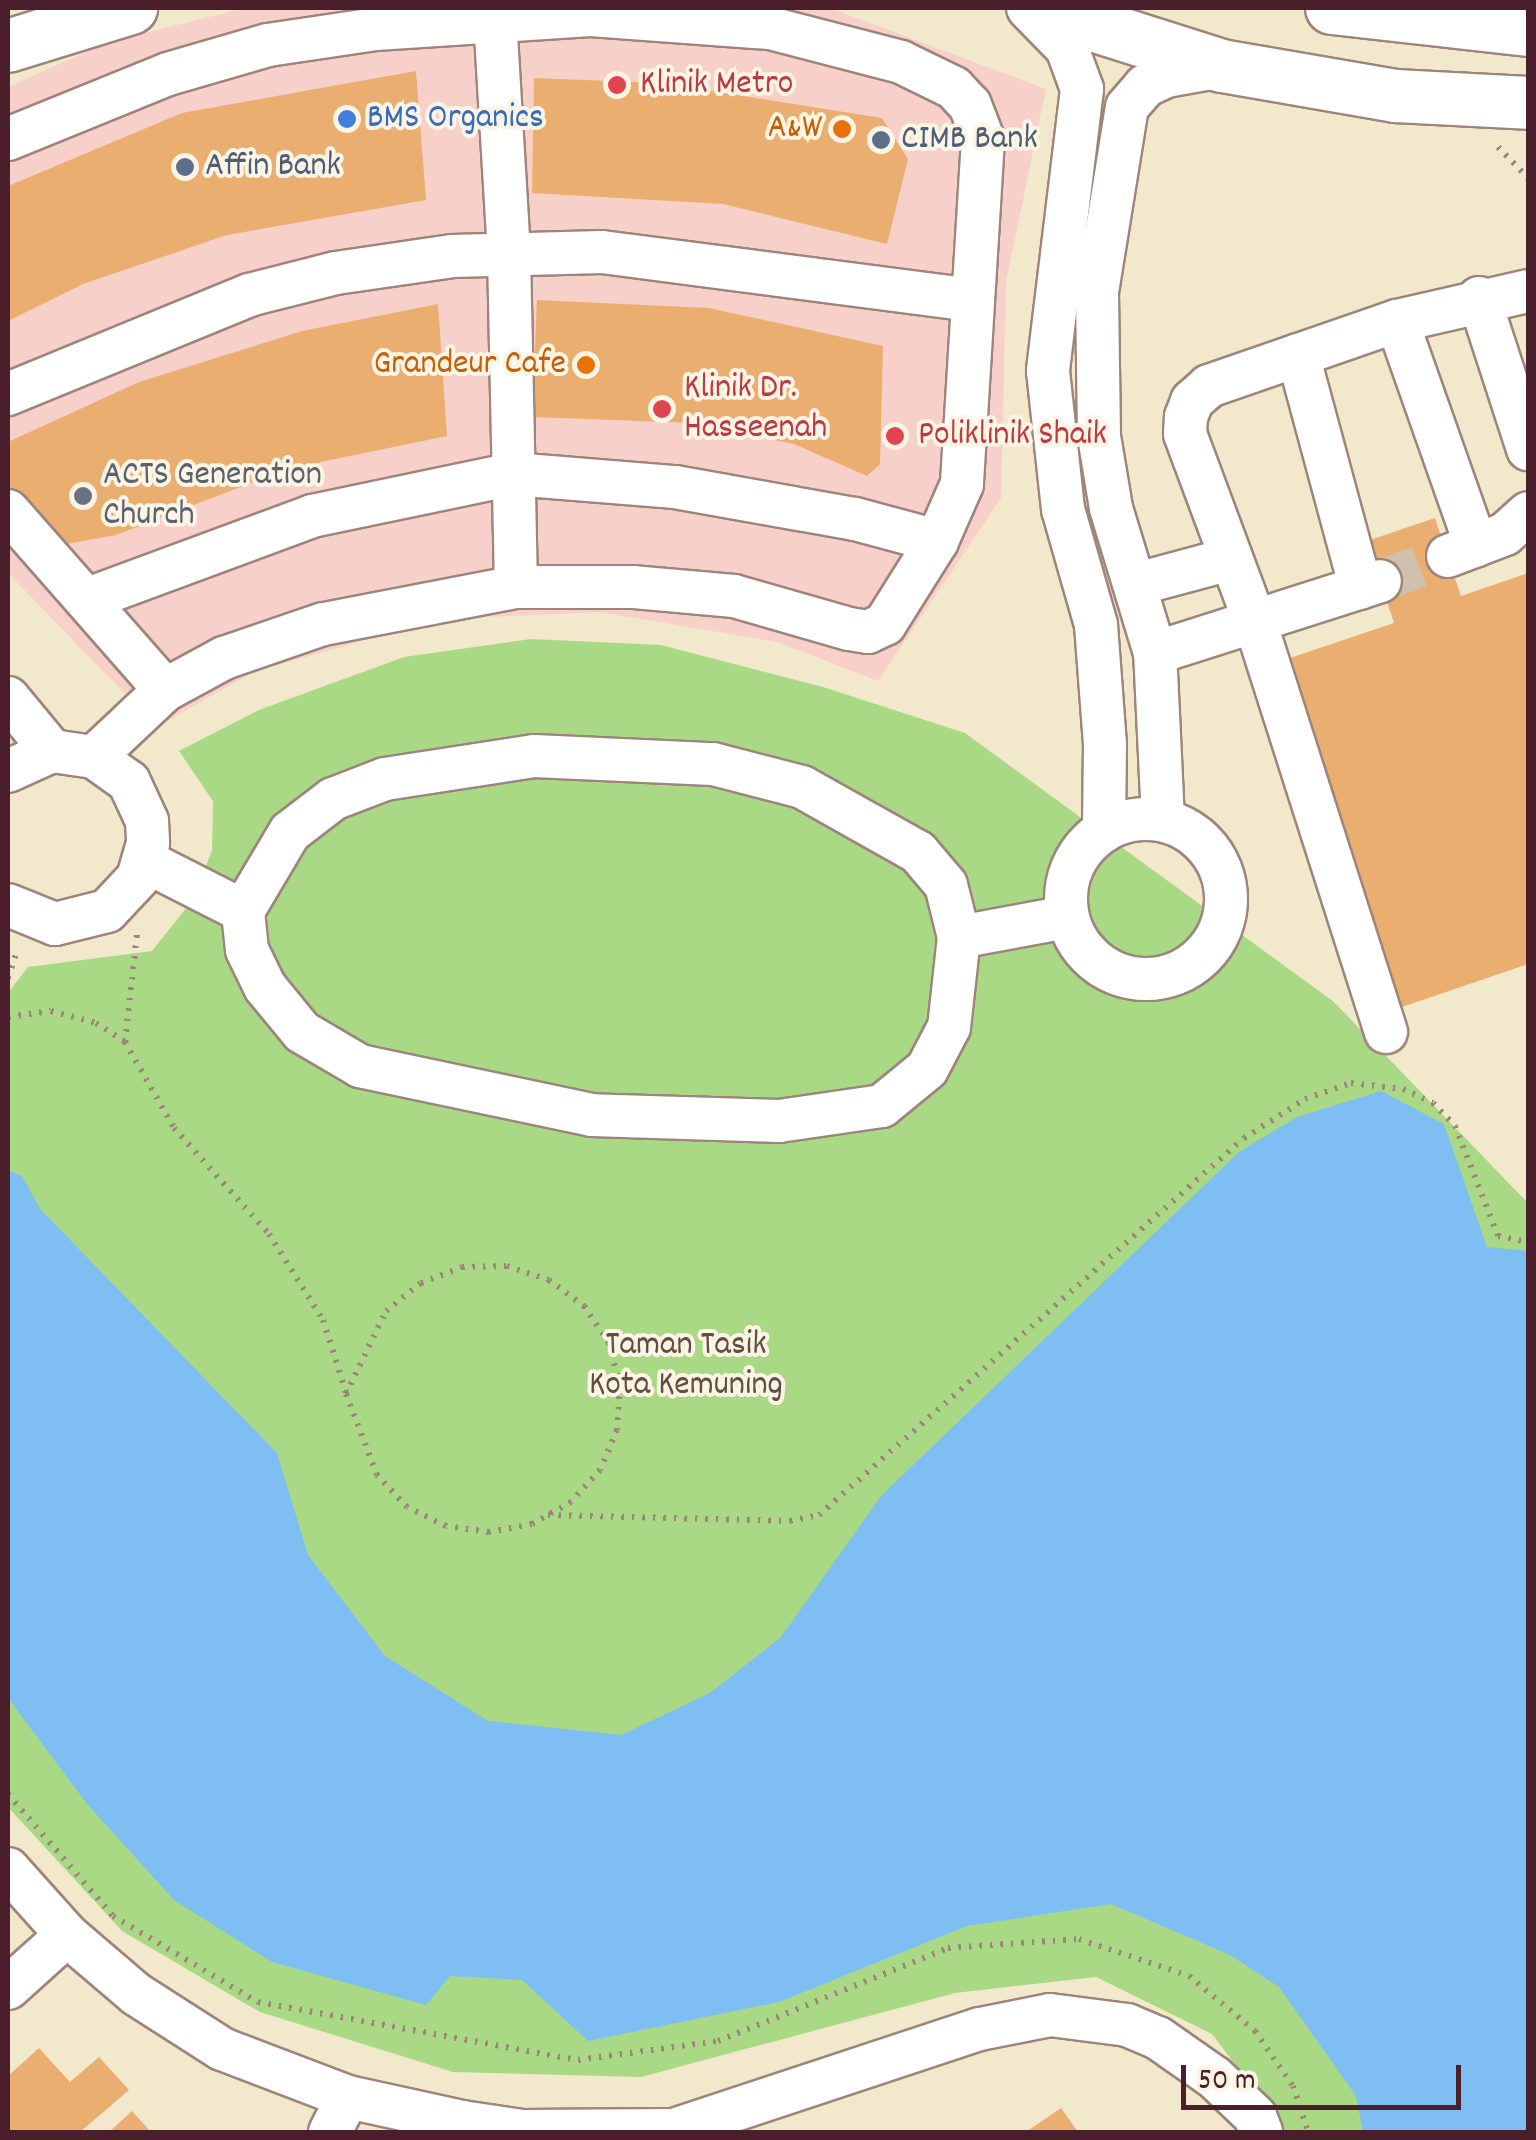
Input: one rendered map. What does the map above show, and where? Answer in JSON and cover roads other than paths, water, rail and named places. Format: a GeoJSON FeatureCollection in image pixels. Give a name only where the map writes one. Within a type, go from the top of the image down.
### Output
{"type":"FeatureCollection","features":[{"type":"Feature","properties":{"kind":"main road"},"geometry":{"type":"LineString","coordinates":[[8,46],[131,8]]}},
{"type":"Feature","properties":{"kind":"main road"},"geometry":{"type":"LineString","coordinates":[[1039,8],[1222,66],[1396,96],[1528,103]]}},
{"type":"Feature","properties":{"kind":"main road"},"geometry":{"type":"LineString","coordinates":[[1332,8],[1528,30]]}},
{"type":"Feature","properties":{"kind":"street"},"geometry":{"type":"LineString","coordinates":[[1028,8],[1067,48],[1082,89],[1048,372],[1063,509],[1096,624],[1105,744],[1104,830]]}},
{"type":"Feature","properties":{"kind":"street"},"geometry":{"type":"LineString","coordinates":[[8,139],[168,74],[268,45],[494,18],[590,15],[770,28],[901,62],[954,88],[970,105],[983,139],[962,484],[937,541],[885,624],[868,632],[849,629],[734,596],[634,587],[516,588],[323,624],[224,658],[164,690],[94,757]]}},
{"type":"Feature","properties":{"kind":"street"},"geometry":{"type":"LineString","coordinates":[[494,18],[509,253],[516,588]]}},
{"type":"Feature","properties":{"kind":"street"},"geometry":{"type":"LineString","coordinates":[[1164,820],[1155,654],[1111,508],[1099,436],[1097,292],[1109,197],[1127,106],[1145,86],[1166,76],[1222,66]]}},
{"type":"Feature","properties":{"kind":"street"},"geometry":{"type":"LineString","coordinates":[[8,394],[249,295],[336,273],[509,253],[602,252],[973,300]]}},
{"type":"Feature","properties":{"kind":"street"},"geometry":{"type":"LineString","coordinates":[[1386,1032],[1255,622],[1185,434],[1186,417],[1209,386],[1398,321],[1479,298],[1528,292]]}},
{"type":"Feature","properties":{"kind":"street"},"geometry":{"type":"LineString","coordinates":[[1479,298],[1528,450]]}},
{"type":"Feature","properties":{"kind":"street"},"geometry":{"type":"LineString","coordinates":[[1398,321],[1462,551],[1505,534],[1528,513]]}},
{"type":"Feature","properties":{"kind":"street"},"geometry":{"type":"LineString","coordinates":[[1155,654],[1371,584],[1298,355]]}},
{"type":"Feature","properties":{"kind":"street"},"geometry":{"type":"LineString","coordinates":[[88,598],[312,516],[514,474],[675,487],[856,519],[937,541]]}},
{"type":"Feature","properties":{"kind":"street"},"geometry":{"type":"LineString","coordinates":[[8,511],[88,598],[164,690]]}},
{"type":"Feature","properties":{"kind":"street"},"geometry":{"type":"LineString","coordinates":[[1137,584],[1230,559]]}},
{"type":"Feature","properties":{"kind":"street"},"geometry":{"type":"LineString","coordinates":[[8,698],[52,752]]}},
{"type":"Feature","properties":{"kind":"street"},"geometry":{"type":"LineString","coordinates":[[8,771],[52,752],[94,757],[129,782],[147,821],[136,877],[82,921],[55,924],[8,904]]}},
{"type":"Feature","properties":{"kind":"street"},"geometry":{"type":"LineString","coordinates":[[534,756],[622,756],[713,764],[802,786],[881,826],[918,852],[946,884],[959,937],[949,1027],[926,1069],[882,1106],[779,1122],[610,1116],[426,1084],[360,1066],[302,1032],[265,987],[247,950],[243,911],[290,832],[334,799],[386,780],[534,756]]}},
{"type":"Feature","properties":{"kind":"street"},"geometry":{"type":"LineString","coordinates":[[1133,819],[1164,820],[1200,838],[1221,871],[1225,911],[1202,955],[1159,978],[1119,975],[1086,953],[1067,918],[1072,868],[1104,830],[1133,819]]}},
{"type":"Feature","properties":{"kind":"street"},"geometry":{"type":"LineString","coordinates":[[136,877],[243,911]]}},
{"type":"Feature","properties":{"kind":"street"},"geometry":{"type":"LineString","coordinates":[[959,937],[1067,918]]}},
{"type":"Feature","properties":{"kind":"street"},"geometry":{"type":"LineString","coordinates":[[8,1870],[66,1935],[136,1994],[339,2115],[522,2131],[674,2132],[980,2029],[1050,2015],[1126,2024],[1158,2038],[1214,2077],[1255,2116],[1262,2132]]}},
{"type":"Feature","properties":{"kind":"street"},"geometry":{"type":"LineString","coordinates":[[8,1988],[66,1935]]}},
{"type":"Feature","properties":{"kind":"water"},"geometry":{"type":"Polygon","coordinates":[[[1381,1091],[1444,1124],[1487,1247],[1528,1251],[1528,2132],[1363,2132],[1356,2096],[1279,1987],[1230,1955],[1111,1904],[967,1926],[779,2002],[588,2041],[522,1980],[450,1976],[426,2005],[272,1962],[174,1900],[87,1804],[8,1698],[8,1170],[22,1176],[41,1210],[277,1453],[308,1555],[385,1656],[488,1721],[621,1735],[710,1693],[781,1637],[881,1496],[1239,1152],[1297,1117],[1381,1091]]]}},
{"type":"Feature","properties":{"kind":"tunnel"},"geometry":{"type":"LineString","coordinates":[[1380,581],[1448,556]]}},
{"type":"Feature","properties":{"kind":"place","name":"Klinik Metro"},"geometry":{"type":"Point","coordinates":[617,85]}},
{"type":"Feature","properties":{"kind":"place","name":"BMS Organics"},"geometry":{"type":"Point","coordinates":[347,119]}},
{"type":"Feature","properties":{"kind":"place","name":"A&W"},"geometry":{"type":"Point","coordinates":[842,129]}},
{"type":"Feature","properties":{"kind":"place","name":"CIMB Bank"},"geometry":{"type":"Point","coordinates":[881,140]}},
{"type":"Feature","properties":{"kind":"place","name":"Affin Bank"},"geometry":{"type":"Point","coordinates":[185,167]}},
{"type":"Feature","properties":{"kind":"place","name":"Grandeur Cafe"},"geometry":{"type":"Point","coordinates":[586,365]}},
{"type":"Feature","properties":{"kind":"place","name":"Klinik Dr. Hasseenah"},"geometry":{"type":"Point","coordinates":[662,409]}},
{"type":"Feature","properties":{"kind":"place","name":"Poliklinik Shaik"},"geometry":{"type":"Point","coordinates":[895,436]}},
{"type":"Feature","properties":{"kind":"place","name":"ACTS Generation Church"},"geometry":{"type":"Point","coordinates":[83,496]}},
{"type":"Feature","properties":{"kind":"park label","name":"Taman Tasik Kota Kemuning"},"geometry":{"type":"Point","coordinates":[686,1366]}}]}
